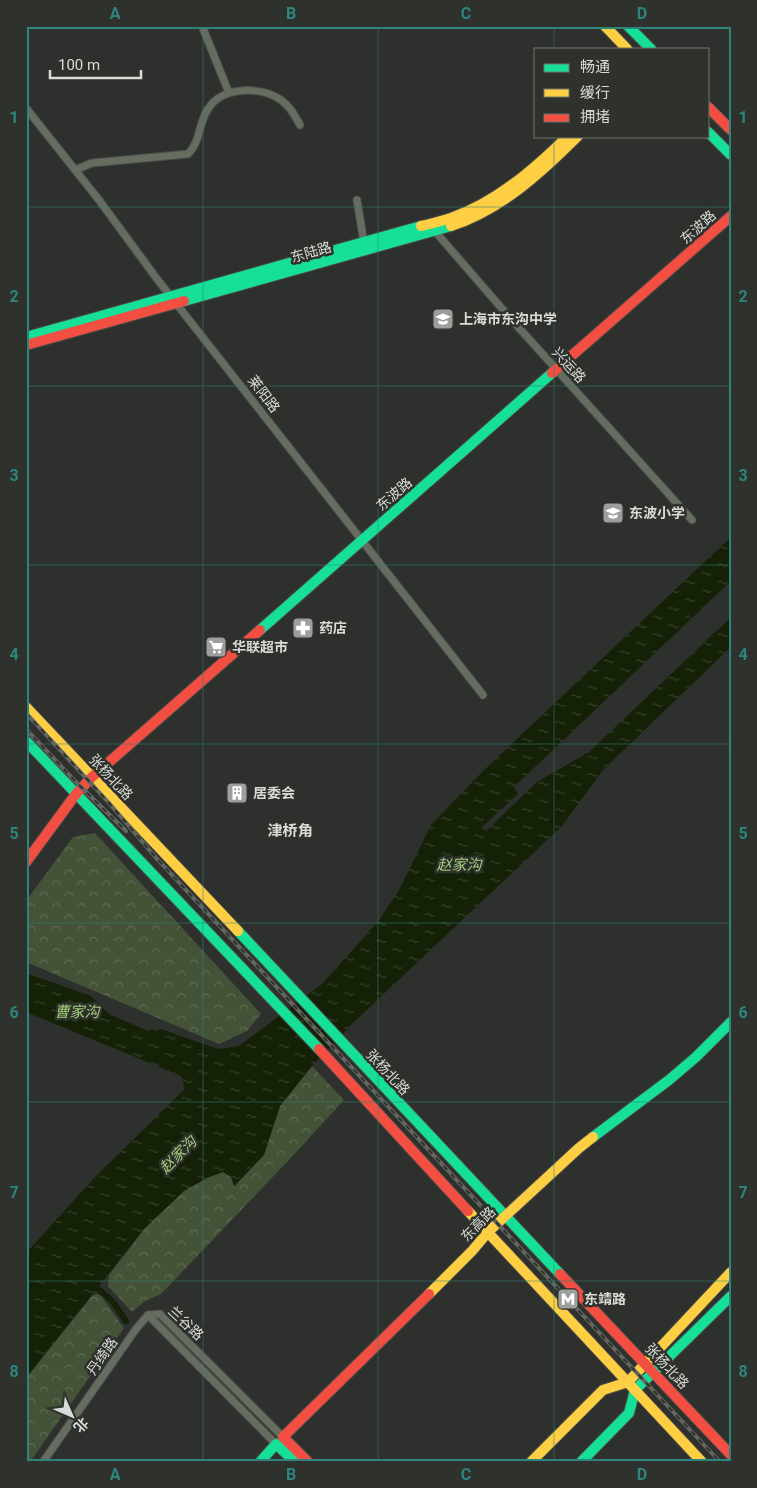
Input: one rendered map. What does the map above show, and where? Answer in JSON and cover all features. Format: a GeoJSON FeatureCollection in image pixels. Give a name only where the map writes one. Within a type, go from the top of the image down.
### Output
{"type":"FeatureCollection","features":[{"type":"Feature","properties":{"kind":"main road"},"geometry":{"type":"LineString","coordinates":[[605,26],[626,48]]}},
{"type":"Feature","properties":{"kind":"main road"},"geometry":{"type":"LineString","coordinates":[[628,26],[650,48]]}},
{"type":"Feature","properties":{"kind":"main road"},"geometry":{"type":"LineString","coordinates":[[710,109],[729,128]]}},
{"type":"Feature","properties":{"kind":"main road"},"geometry":{"type":"LineString","coordinates":[[712,136],[731,155]]}},
{"type":"Feature","properties":{"kind":"main road","name":"东陆路"},"geometry":{"type":"LineString","coordinates":[[26,345],[364,243],[433,228],[505,191],[536,168],[566,138]]}},
{"type":"Feature","properties":{"kind":"main road","name":"东陆路"},"geometry":{"type":"LineString","coordinates":[[26,337],[174,300],[476,216],[509,197],[541,173],[576,138]]}},
{"type":"Feature","properties":{"kind":"main road","name":"东波路"},"geometry":{"type":"LineString","coordinates":[[26,862],[76,794],[92,777],[731,216]]}},
{"type":"Feature","properties":{"kind":"main road","name":"张杨北路"},"geometry":{"type":"LineString","coordinates":[[26,707],[731,1455]]}},
{"type":"Feature","properties":{"kind":"main road"},"geometry":{"type":"LineString","coordinates":[[26,741],[341,1073],[568,1320],[702,1462]]}},
{"type":"Feature","properties":{"kind":"main road","name":"东高路"},"geometry":{"type":"LineString","coordinates":[[260,1462],[488,1232],[578,1148],[669,1080],[696,1057],[731,1022]]}},
{"type":"Feature","properties":{"kind":"main road"},"geometry":{"type":"LineString","coordinates":[[650,1368],[663,1346],[731,1272]]}},
{"type":"Feature","properties":{"kind":"main road"},"geometry":{"type":"LineString","coordinates":[[663,1346],[731,1281]]}},
{"type":"Feature","properties":{"kind":"main road"},"geometry":{"type":"LineString","coordinates":[[531,1462],[603,1390],[632,1386],[731,1296]]}},
{"type":"Feature","properties":{"kind":"main road"},"geometry":{"type":"LineString","coordinates":[[581,1462],[629,1413],[632,1386]]}},
{"type":"Feature","properties":{"kind":"main road","name":"兰谷路"},"geometry":{"type":"LineString","coordinates":[[280,1440],[295,1462]]}},
{"type":"Feature","properties":{"kind":"main road","name":"兰谷路"},"geometry":{"type":"LineString","coordinates":[[280,1440],[308,1462]]}},
{"type":"Feature","properties":{"kind":"street"},"geometry":{"type":"LineString","coordinates":[[202,26],[230,93]]}},
{"type":"Feature","properties":{"kind":"street"},"geometry":{"type":"LineString","coordinates":[[75,170],[92,163],[188,154],[196,146],[208,107],[218,98],[230,93],[248,90],[266,93],[281,100],[292,110],[300,125]]}},
{"type":"Feature","properties":{"kind":"street","name":"莱阳路"},"geometry":{"type":"LineString","coordinates":[[26,108],[100,200],[174,300],[483,695]]}},
{"type":"Feature","properties":{"kind":"street"},"geometry":{"type":"LineString","coordinates":[[357,200],[364,243]]}},
{"type":"Feature","properties":{"kind":"street","name":"兴运路"},"geometry":{"type":"LineString","coordinates":[[433,228],[556,369],[692,520]]}},
{"type":"Feature","properties":{"kind":"street","name":"兰谷路"},"geometry":{"type":"LineString","coordinates":[[148,1315],[280,1440]]}},
{"type":"Feature","properties":{"kind":"street","name":"丹绮路"},"geometry":{"type":"LineString","coordinates":[[43,1462],[136,1329],[148,1315]]}},
{"type":"Feature","properties":{"kind":"green space"},"geometry":{"type":"Polygon","coordinates":[[[95,833],[261,1014],[247,1031],[219,1044],[26,962],[26,901],[73,837],[95,833]]]}},
{"type":"Feature","properties":{"kind":"green space"},"geometry":{"type":"Polygon","coordinates":[[[312,1066],[344,1100],[161,1294],[145,1301],[132,1312],[108,1286],[109,1275],[145,1228],[184,1191],[207,1178],[223,1172],[231,1177],[235,1186],[262,1157],[280,1106],[312,1066]]]}},
{"type":"Feature","properties":{"kind":"green space"},"geometry":{"type":"Polygon","coordinates":[[[97,1294],[101,1296],[124,1328],[30,1462],[26,1462],[26,1378],[92,1296],[97,1294]]]}},
{"type":"Feature","properties":{"kind":"water","name":"赵家沟"},"geometry":{"type":"Polygon","coordinates":[[[731,537],[731,581],[514,787],[518,794],[481,828],[486,831],[537,782],[589,752],[731,617],[731,647],[603,770],[562,826],[354,1022],[312,1066],[280,1106],[264,1155],[234,1186],[231,1177],[223,1172],[207,1178],[184,1191],[145,1228],[26,1378],[26,1253],[96,1176],[185,1089],[181,1076],[26,1012],[26,973],[91,996],[109,1014],[148,1031],[158,1028],[218,1049],[239,1046],[323,983],[380,919],[399,890],[431,825],[484,770],[731,537]]]}},
{"type":"Feature","properties":{"kind":"waterway"},"geometry":{"type":"LineString","coordinates":[[92,1283],[113,1302],[126,1321]]}},
{"type":"Feature","properties":{"kind":"railway"},"geometry":{"type":"LineString","coordinates":[[26,713],[109,803],[158,860],[720,1462]]}},
{"type":"Feature","properties":{"kind":"railway"},"geometry":{"type":"LineString","coordinates":[[26,729],[126,831]]}},
{"type":"Feature","properties":{"kind":"traffic: fast"},"geometry":{"type":"LineString","coordinates":[[628,26],[650,48]]}},
{"type":"Feature","properties":{"kind":"traffic: fast"},"geometry":{"type":"LineString","coordinates":[[710,134],[731,155]]}},
{"type":"Feature","properties":{"kind":"traffic: fast"},"geometry":{"type":"LineString","coordinates":[[26,337],[421,226]]}},
{"type":"Feature","properties":{"kind":"traffic: fast"},"geometry":{"type":"LineString","coordinates":[[184,301],[451,226]]}},
{"type":"Feature","properties":{"kind":"traffic: fast"},"geometry":{"type":"LineString","coordinates":[[260,630],[552,373]]}},
{"type":"Feature","properties":{"kind":"traffic: fast"},"geometry":{"type":"LineString","coordinates":[[26,741],[319,1049]]}},
{"type":"Feature","properties":{"kind":"traffic: fast"},"geometry":{"type":"LineString","coordinates":[[238,931],[560,1274]]}},
{"type":"Feature","properties":{"kind":"traffic: fast"},"geometry":{"type":"LineString","coordinates":[[593,1137],[669,1080],[696,1057],[731,1022]]}},
{"type":"Feature","properties":{"kind":"traffic: fast"},"geometry":{"type":"LineString","coordinates":[[581,1462],[629,1413],[635,1390],[731,1296]]}},
{"type":"Feature","properties":{"kind":"traffic: fast"},"geometry":{"type":"LineString","coordinates":[[260,1462],[276,1444],[295,1462]]}},
{"type":"Feature","properties":{"kind":"traffic: slow"},"geometry":{"type":"LineString","coordinates":[[605,26],[626,48]]}},
{"type":"Feature","properties":{"kind":"traffic: slow"},"geometry":{"type":"LineString","coordinates":[[421,226],[451,218],[499,194],[528,172],[566,138]]}},
{"type":"Feature","properties":{"kind":"traffic: slow"},"geometry":{"type":"LineString","coordinates":[[451,226],[469,219],[504,200],[535,176],[576,138]]}},
{"type":"Feature","properties":{"kind":"traffic: slow"},"geometry":{"type":"LineString","coordinates":[[26,707],[238,931]]}},
{"type":"Feature","properties":{"kind":"traffic: slow"},"geometry":{"type":"LineString","coordinates":[[429,1294],[472,1251],[488,1232],[593,1137]]}},
{"type":"Feature","properties":{"kind":"traffic: slow"},"geometry":{"type":"LineString","coordinates":[[468,1211],[702,1462]]}},
{"type":"Feature","properties":{"kind":"traffic: slow"},"geometry":{"type":"LineString","coordinates":[[531,1462],[603,1390],[628,1382],[731,1272]]}},
{"type":"Feature","properties":{"kind":"traffic: jam"},"geometry":{"type":"LineString","coordinates":[[710,109],[731,130]]}},
{"type":"Feature","properties":{"kind":"traffic: jam"},"geometry":{"type":"LineString","coordinates":[[552,373],[731,216]]}},
{"type":"Feature","properties":{"kind":"traffic: jam"},"geometry":{"type":"LineString","coordinates":[[26,345],[184,301]]}},
{"type":"Feature","properties":{"kind":"traffic: jam"},"geometry":{"type":"LineString","coordinates":[[26,862],[76,794],[92,777],[260,630]]}},
{"type":"Feature","properties":{"kind":"traffic: jam"},"geometry":{"type":"LineString","coordinates":[[319,1049],[468,1211]]}},
{"type":"Feature","properties":{"kind":"traffic: jam"},"geometry":{"type":"LineString","coordinates":[[560,1274],[731,1455]]}},
{"type":"Feature","properties":{"kind":"traffic: jam"},"geometry":{"type":"LineString","coordinates":[[308,1462],[283,1437],[429,1294]]}},
{"type":"Feature","properties":{"kind":"place","name":"上海市东沟中学"},"geometry":{"type":"Point","coordinates":[443,319]}},
{"type":"Feature","properties":{"kind":"place","name":"东波小学"},"geometry":{"type":"Point","coordinates":[613,513]}},
{"type":"Feature","properties":{"kind":"place","name":"药店"},"geometry":{"type":"Point","coordinates":[303,628]}},
{"type":"Feature","properties":{"kind":"place","name":"华联超市"},"geometry":{"type":"Point","coordinates":[216,647]}},
{"type":"Feature","properties":{"kind":"place","name":"居委会"},"geometry":{"type":"Point","coordinates":[237,793]}},
{"type":"Feature","properties":{"kind":"place","name":"东靖路"},"geometry":{"type":"Point","coordinates":[568,1299]}},
{"type":"Feature","properties":{"kind":"district","name":"津桥角"},"geometry":{"type":"Point","coordinates":[290,831]}},
{"type":"Feature","properties":{"kind":"water label","name":"曹家沟"},"geometry":{"type":"Point","coordinates":[77,1012]}}]}
